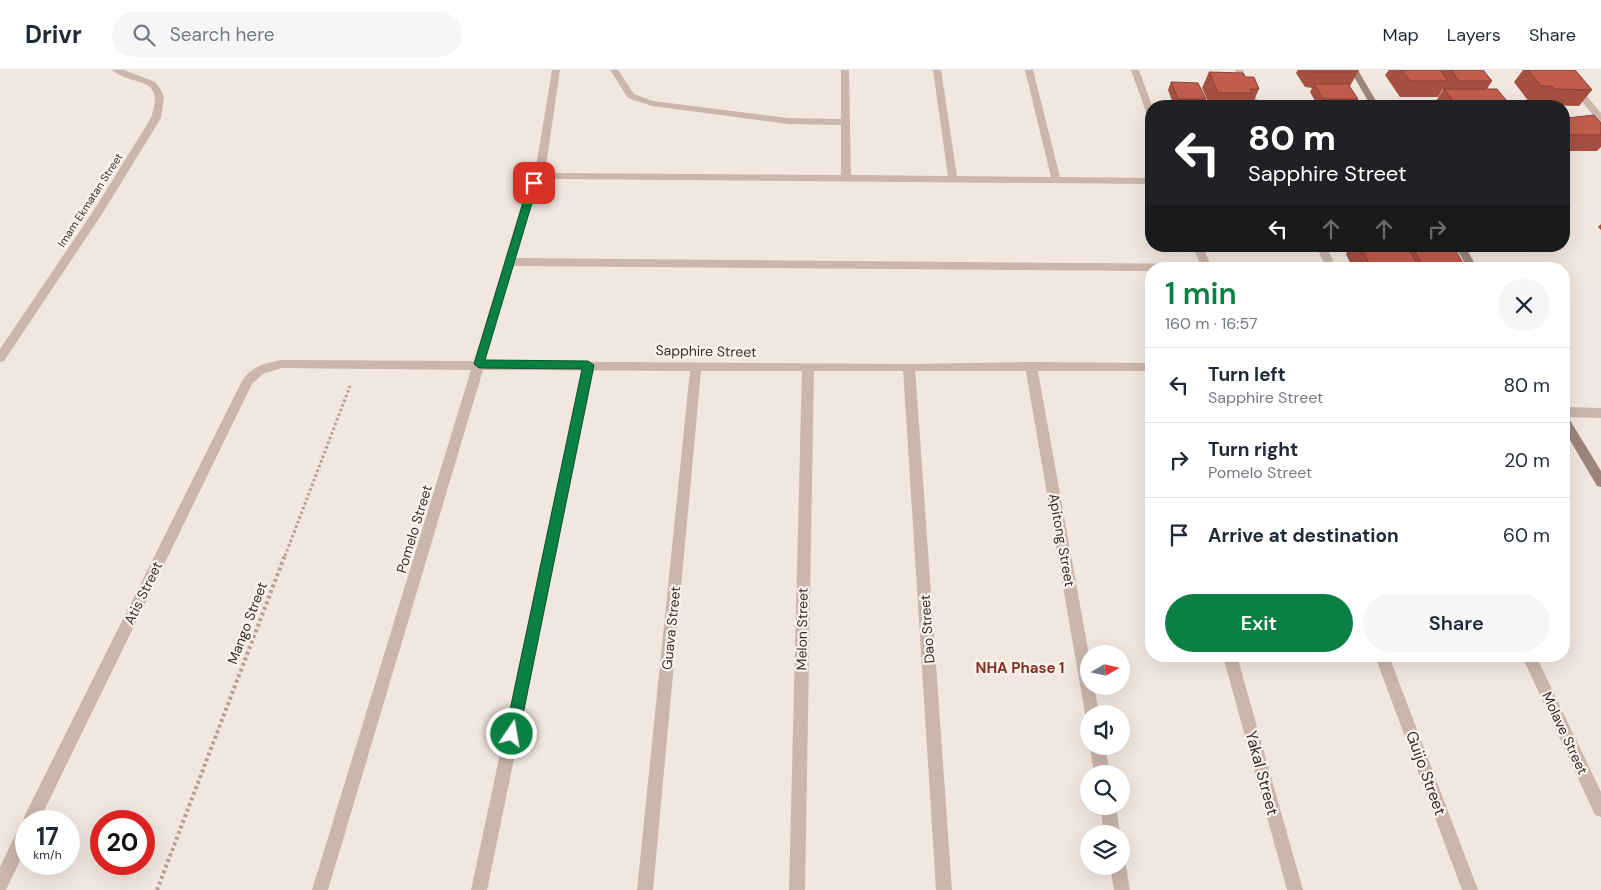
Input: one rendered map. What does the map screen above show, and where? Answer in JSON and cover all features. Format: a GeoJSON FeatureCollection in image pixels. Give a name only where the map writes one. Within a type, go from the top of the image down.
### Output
{"type":"FeatureCollection","features":[{"type":"Feature","properties":{"kind":"street","name":"Imam Ekmatan Street"},"geometry":{"type":"LineString","coordinates":[[0,358],[98,212],[156,118],[161,105],[161,95],[156,88],[116,70]]}},
{"type":"Feature","properties":{"kind":"street","name":"Pomelo Street"},"geometry":{"type":"LineString","coordinates":[[320,890],[531,188],[539,179],[556,70]]}},
{"type":"Feature","properties":{"kind":"street"},"geometry":{"type":"LineString","coordinates":[[614,70],[631,96],[645,102],[788,121],[845,122]]}},
{"type":"Feature","properties":{"kind":"street"},"geometry":{"type":"LineString","coordinates":[[845,70],[846,178]]}},
{"type":"Feature","properties":{"kind":"street"},"geometry":{"type":"LineString","coordinates":[[937,70],[953,179]]}},
{"type":"Feature","properties":{"kind":"street"},"geometry":{"type":"LineString","coordinates":[[1029,70],[1056,179]]}},
{"type":"Feature","properties":{"kind":"street"},"geometry":{"type":"LineString","coordinates":[[1135,70],[1146,100]]}},
{"type":"Feature","properties":{"kind":"street"},"geometry":{"type":"LineString","coordinates":[[1239,70],[1253,100]]}},
{"type":"Feature","properties":{"kind":"street"},"geometry":{"type":"LineString","coordinates":[[1354,70],[1372,100]]}},
{"type":"Feature","properties":{"kind":"street"},"geometry":{"type":"LineString","coordinates":[[1560,70],[1601,119]]}},
{"type":"Feature","properties":{"kind":"street"},"geometry":{"type":"LineString","coordinates":[[539,179],[556,176],[1145,181]]}},
{"type":"Feature","properties":{"kind":"street"},"geometry":{"type":"LineString","coordinates":[[509,262],[1145,267]]}},
{"type":"Feature","properties":{"kind":"street","name":"Sapphire Street"},"geometry":{"type":"LineString","coordinates":[[261,369],[282,364],[808,368],[1032,366],[1145,369]]}},
{"type":"Feature","properties":{"kind":"street"},"geometry":{"type":"LineString","coordinates":[[479,890],[588,365]]}},
{"type":"Feature","properties":{"kind":"street","name":"Guava Street"},"geometry":{"type":"LineString","coordinates":[[645,890],[696,366]]}},
{"type":"Feature","properties":{"kind":"street","name":"Apitong Street"},"geometry":{"type":"LineString","coordinates":[[1032,366],[1090,705]]}},
{"type":"Feature","properties":{"kind":"street","name":"Melon Street"},"geometry":{"type":"LineString","coordinates":[[797,890],[808,368]]}},
{"type":"Feature","properties":{"kind":"street","name":"Dao Street"},"geometry":{"type":"LineString","coordinates":[[909,368],[944,890]]}},
{"type":"Feature","properties":{"kind":"street","name":"Atis Street"},"geometry":{"type":"LineString","coordinates":[[36,810],[248,381],[261,369]]}},
{"type":"Feature","properties":{"kind":"street"},"geometry":{"type":"LineString","coordinates":[[1570,412],[1601,413]]}},
{"type":"Feature","properties":{"kind":"street"},"geometry":{"type":"LineString","coordinates":[[1570,430],[1601,482]]}},
{"type":"Feature","properties":{"kind":"street","name":"Yakal Street"},"geometry":{"type":"LineString","coordinates":[[1232,662],[1294,890]]}},
{"type":"Feature","properties":{"kind":"street","name":"Guijo Street"},"geometry":{"type":"LineString","coordinates":[[1384,662],[1470,890]]}},
{"type":"Feature","properties":{"kind":"street","name":"Molave Street"},"geometry":{"type":"LineString","coordinates":[[1532,662],[1601,809]]}},
{"type":"Feature","properties":{"kind":"street"},"geometry":{"type":"LineString","coordinates":[[0,884],[15,853]]}},
{"type":"Feature","properties":{"kind":"street"},"geometry":{"type":"LineString","coordinates":[[1120,875],[1122,890]]}},
{"type":"Feature","properties":{"kind":"path","name":"Mango Street"},"geometry":{"type":"LineString","coordinates":[[158,890],[358,364]]}},
{"type":"Feature","properties":{"kind":"building"},"geometry":{"type":"Polygon","coordinates":[[[1312,70],[1350,70],[1351,72],[1313,72],[1312,70]]]}},
{"type":"Feature","properties":{"kind":"building"},"geometry":{"type":"Polygon","coordinates":[[[1402,70],[1440,70],[1448,81],[1410,81],[1402,70]]]}},
{"type":"Feature","properties":{"kind":"building"},"geometry":{"type":"Polygon","coordinates":[[[1451,70],[1483,70],[1492,81],[1459,81],[1451,70]]]}},
{"type":"Feature","properties":{"kind":"building"},"geometry":{"type":"Polygon","coordinates":[[[1528,70],[1575,70],[1592,90],[1555,89],[1552,86],[1541,86],[1528,70]]]}},
{"type":"Feature","properties":{"kind":"building"},"geometry":{"type":"Polygon","coordinates":[[[1209,72],[1243,73],[1245,77],[1254,77],[1259,89],[1250,89],[1252,93],[1218,93],[1209,72]]]}},
{"type":"Feature","properties":{"kind":"building"},"geometry":{"type":"Polygon","coordinates":[[[1171,82],[1198,83],[1206,99],[1178,99],[1171,82]]]}},
{"type":"Feature","properties":{"kind":"building"},"geometry":{"type":"Polygon","coordinates":[[[1314,84],[1348,84],[1358,99],[1323,99],[1314,84]]]}},
{"type":"Feature","properties":{"kind":"building"},"geometry":{"type":"Polygon","coordinates":[[[1444,89],[1497,89],[1506,100],[1452,100],[1444,89]]]}},
{"type":"Feature","properties":{"kind":"building"},"geometry":{"type":"Polygon","coordinates":[[[1594,115],[1601,123],[1601,135],[1570,135],[1570,118],[1594,115]]]}},
{"type":"Feature","properties":{"kind":"building"},"geometry":{"type":"Polygon","coordinates":[[[1363,252],[1410,252],[1416,262],[1368,262],[1363,252]]]}},
{"type":"Feature","properties":{"kind":"building"},"geometry":{"type":"Polygon","coordinates":[[[1415,252],[1456,252],[1462,262],[1421,262],[1415,252]]]}},
{"type":"Feature","properties":{"kind":"district","name":"NHA Phase 1"},"geometry":{"type":"Point","coordinates":[1020,668]}},
{"type":"Feature","properties":{"kind":"route"},"geometry":{"type":"LineString","coordinates":[[512,734],[588,365],[479,364],[534,183]]}}]}
